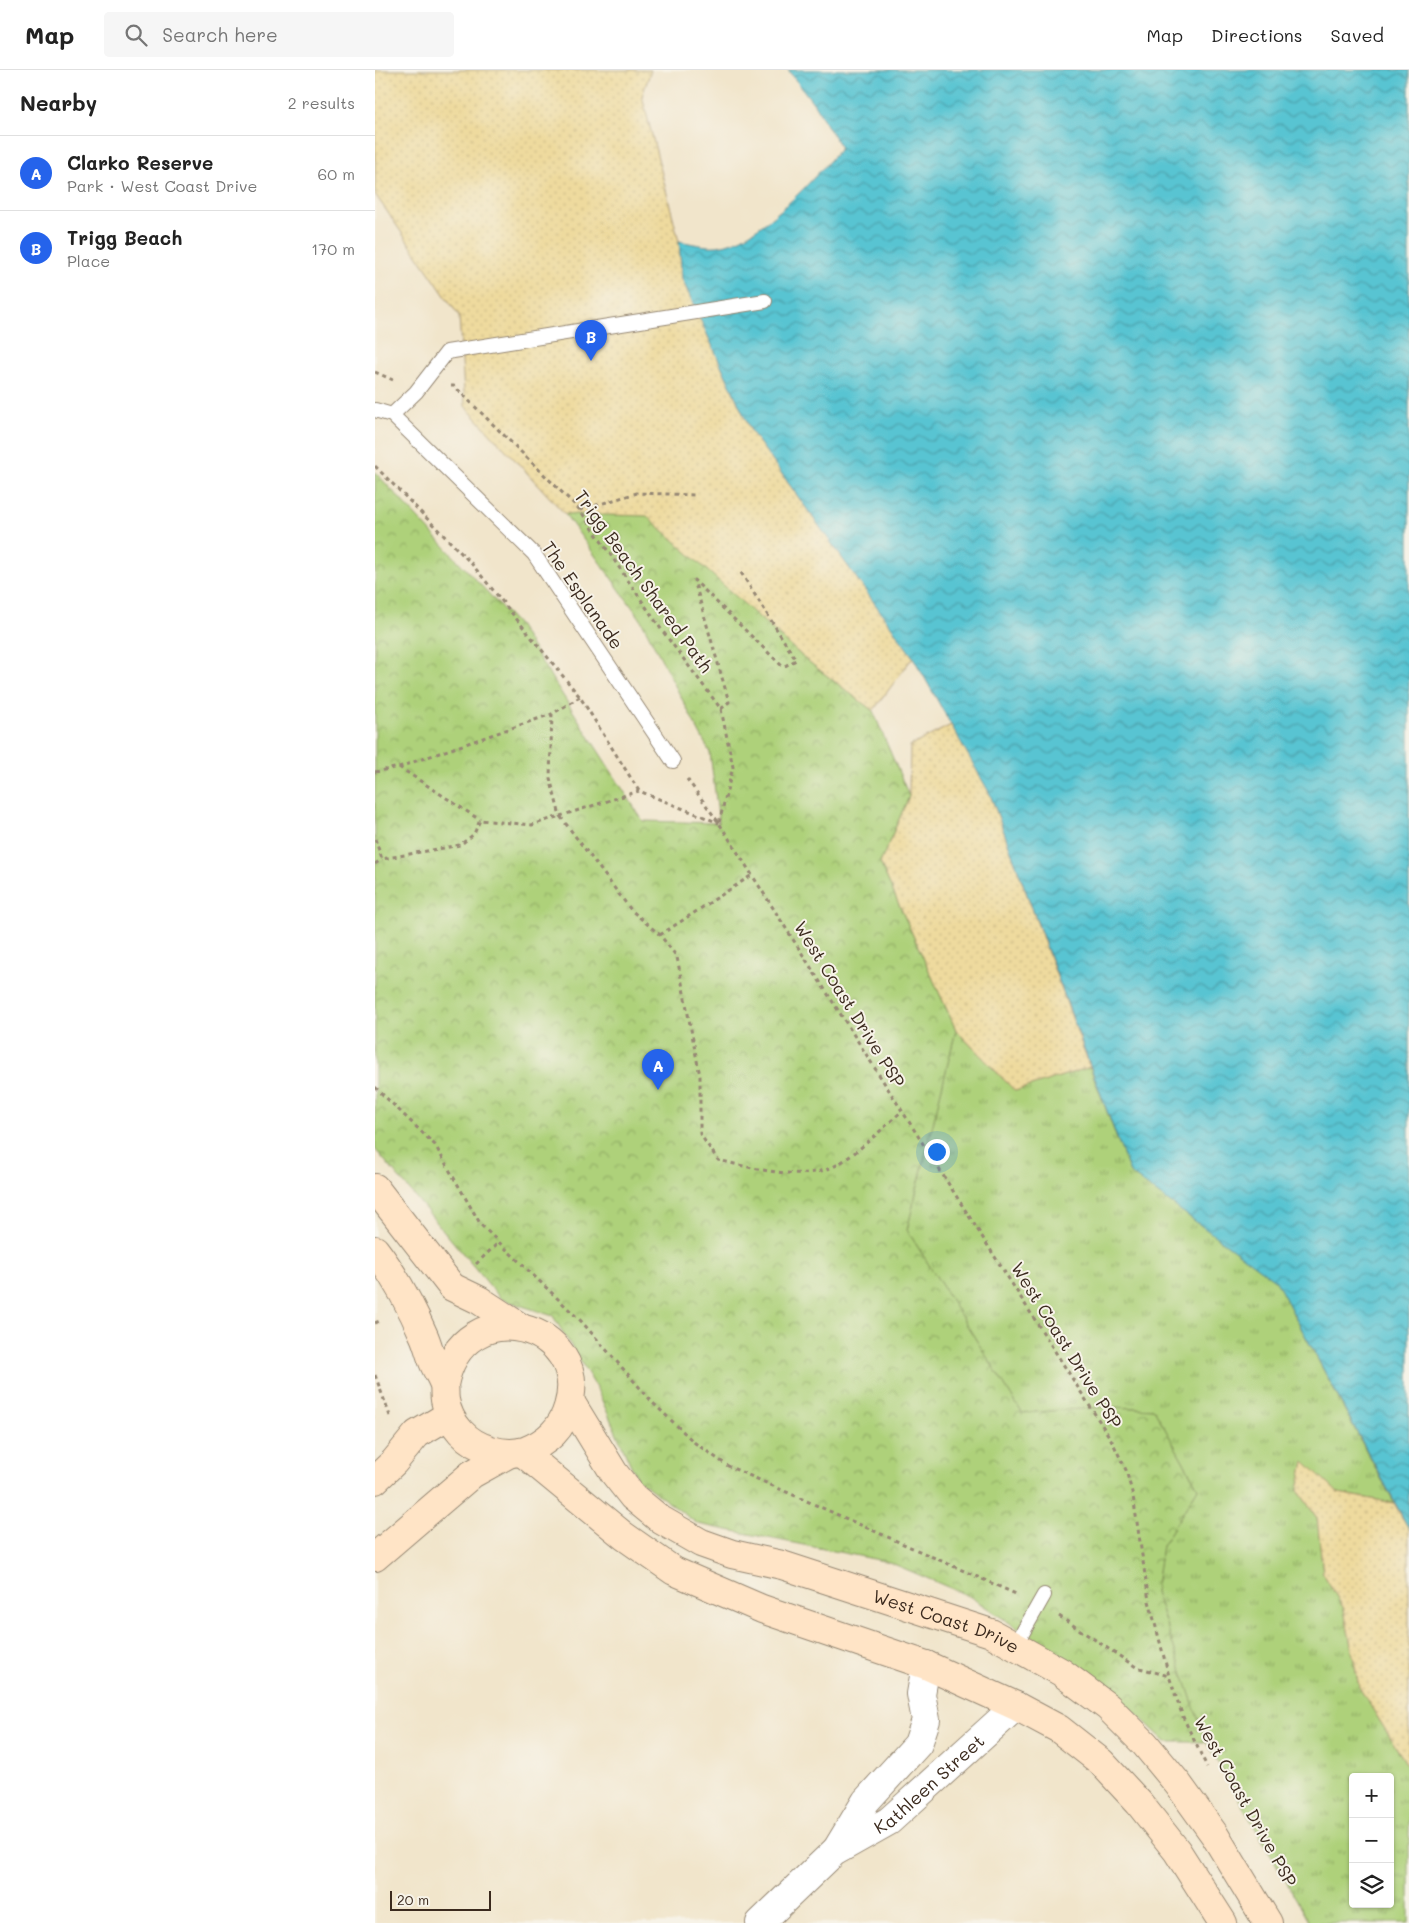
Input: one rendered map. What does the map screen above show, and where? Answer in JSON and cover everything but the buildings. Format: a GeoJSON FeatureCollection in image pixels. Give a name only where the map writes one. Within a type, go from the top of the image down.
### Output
{"type":"FeatureCollection","features":[{"type":"Feature","properties":{"kind":"main road"},"geometry":{"type":"LineString","coordinates":[[375,1188],[452,1286],[479,1300],[520,1327],[546,1338],[556,1348],[569,1373],[570,1401],[566,1415],[549,1438],[537,1446],[515,1452],[472,1474],[375,1557]]}},
{"type":"Feature","properties":{"kind":"main road"},"geometry":{"type":"LineString","coordinates":[[375,1250],[391,1270],[425,1336],[444,1385]]}},
{"type":"Feature","properties":{"kind":"main road"},"geometry":{"type":"LineString","coordinates":[[520,1327],[490,1328],[475,1334],[463,1344],[447,1370],[444,1385],[445,1400],[449,1415],[463,1436],[485,1449],[515,1452],[674,1572],[762,1609],[926,1665],[1016,1706],[1059,1729],[1101,1762],[1139,1803],[1177,1851],[1223,1923]]}},
{"type":"Feature","properties":{"kind":"main road","name":"West Coast Drive"},"geometry":{"type":"LineString","coordinates":[[570,1401],[614,1473],[633,1498],[661,1520],[701,1543],[732,1554],[782,1565],[991,1633],[1061,1672],[1108,1706],[1145,1744],[1178,1784],[1214,1834],[1267,1923]]}},
{"type":"Feature","properties":{"kind":"main road"},"geometry":{"type":"LineString","coordinates":[[375,1480],[394,1462],[417,1434],[449,1415]]}},
{"type":"Feature","properties":{"kind":"street","name":"Kathleen Street"},"geometry":{"type":"LineString","coordinates":[[835,1852],[866,1801],[918,1744],[926,1720],[921,1694],[926,1665]]}},
{"type":"Feature","properties":{"kind":"street","name":"Kathleen Street"},"geometry":{"type":"LineString","coordinates":[[760,1923],[835,1852],[889,1821],[1016,1706]]}},
{"type":"Feature","properties":{"kind":"lane"},"geometry":{"type":"LineString","coordinates":[[392,415],[416,392],[447,352],[765,301]]}},
{"type":"Feature","properties":{"kind":"lane","name":"The Esplanade"},"geometry":{"type":"LineString","coordinates":[[375,410],[392,415],[535,554],[673,761]]}},
{"type":"Feature","properties":{"kind":"lane"},"geometry":{"type":"LineString","coordinates":[[1015,1646],[1042,1600]]}},
{"type":"Feature","properties":{"kind":"path"},"geometry":{"type":"LineString","coordinates":[[375,372],[416,392]]}},
{"type":"Feature","properties":{"kind":"path","name":"Trigg Beach Shared Path"},"geometry":{"type":"LineString","coordinates":[[416,392],[454,386],[580,510],[661,628],[721,709],[733,767],[719,823]]}},
{"type":"Feature","properties":{"kind":"path"},"geometry":{"type":"LineString","coordinates":[[375,466],[471,563],[580,697],[639,791],[719,823]]}},
{"type":"Feature","properties":{"kind":"path"},"geometry":{"type":"LineString","coordinates":[[580,510],[637,493],[695,495]]}},
{"type":"Feature","properties":{"kind":"path"},"geometry":{"type":"LineString","coordinates":[[721,709],[729,702],[694,580],[783,667],[796,660],[740,571]]}},
{"type":"Feature","properties":{"kind":"path"},"geometry":{"type":"LineString","coordinates":[[375,772],[399,767],[552,714],[580,697]]}},
{"type":"Feature","properties":{"kind":"path"},"geometry":{"type":"LineString","coordinates":[[552,714],[550,778],[560,816],[631,910],[660,935],[677,957],[700,1076],[700,1134],[718,1160],[772,1171],[802,1173],[827,1170],[849,1155],[902,1111]]}},
{"type":"Feature","properties":{"kind":"path","name":"West Coast Drive PSP"},"geometry":{"type":"LineString","coordinates":[[673,761],[719,823],[1112,1441],[1127,1470],[1149,1600],[1169,1676],[1183,1717],[1212,1776]]}},
{"type":"Feature","properties":{"kind":"path"},"geometry":{"type":"LineString","coordinates":[[399,767],[480,820],[532,825],[639,791]]}},
{"type":"Feature","properties":{"kind":"path"},"geometry":{"type":"LineString","coordinates":[[375,864],[382,859],[460,845],[473,834],[480,820]]}},
{"type":"Feature","properties":{"kind":"path"},"geometry":{"type":"LineString","coordinates":[[375,839],[382,859]]}},
{"type":"Feature","properties":{"kind":"path"},"geometry":{"type":"LineString","coordinates":[[660,935],[752,875]]}},
{"type":"Feature","properties":{"kind":"path"},"geometry":{"type":"LineString","coordinates":[[375,1087],[435,1145],[481,1225],[581,1321],[654,1404],[695,1443],[728,1466],[1042,1600],[1136,1666],[1169,1676]]}},
{"type":"Feature","properties":{"kind":"path"},"geometry":{"type":"LineString","coordinates":[[375,1375],[391,1419]]}},
{"type":"Feature","properties":{"kind":"green space"},"geometry":{"type":"Polygon","coordinates":[[[375,472],[518,625],[643,821],[719,823],[710,753],[640,618],[565,514],[647,516],[805,659],[873,711],[909,796],[880,863],[956,1030],[907,1230],[1022,1413],[1112,1407],[1154,1409],[1198,1488],[1162,1546],[1155,1592],[1206,1742],[1166,1742],[1111,1690],[969,1596],[889,1562],[698,1524],[637,1479],[596,1387],[553,1316],[501,1299],[375,1149],[375,472]]]}},
{"type":"Feature","properties":{"kind":"green space"},"geometry":{"type":"Polygon","coordinates":[[[956,1030],[1015,1091],[1090,1067],[1130,1173],[1276,1281],[1394,1503],[1338,1493],[1304,1462],[1298,1490],[1317,1518],[1323,1573],[1344,1609],[1359,1687],[1409,1768],[1409,1923],[1310,1923],[1206,1742],[1155,1592],[1162,1546],[1198,1488],[1154,1409],[1112,1407],[1022,1413],[907,1230],[956,1030]]]}},
{"type":"Feature","properties":{"kind":"sand"},"geometry":{"type":"Polygon","coordinates":[[[375,70],[651,70],[642,96],[679,241],[682,279],[751,431],[913,657],[873,711],[805,659],[647,517],[565,514],[465,406],[459,316],[375,194],[375,70]]]}},
{"type":"Feature","properties":{"kind":"sand"},"geometry":{"type":"Polygon","coordinates":[[[953,724],[990,794],[1090,1067],[1015,1091],[956,1030],[880,863],[909,796],[910,746],[953,724]]]}},
{"type":"Feature","properties":{"kind":"sand"},"geometry":{"type":"Polygon","coordinates":[[[1304,1461],[1338,1493],[1394,1503],[1409,1529],[1409,1768],[1359,1687],[1344,1609],[1323,1573],[1317,1518],[1298,1490],[1304,1461]]]}},
{"type":"Feature","properties":{"kind":"water"},"geometry":{"type":"Polygon","coordinates":[[[788,70],[1409,70],[1409,1529],[1276,1281],[1130,1173],[990,794],[913,657],[751,431],[682,279],[679,241],[717,246],[733,242],[750,233],[785,207],[841,148],[814,104],[788,70]]]}},
{"type":"Feature","properties":{"kind":"place","name":"Trigg Beach"},"geometry":{"type":"Point","coordinates":[591,361]}},
{"type":"Feature","properties":{"kind":"place","name":"Clarko Reserve"},"geometry":{"type":"Point","coordinates":[658,1090]}}]}
